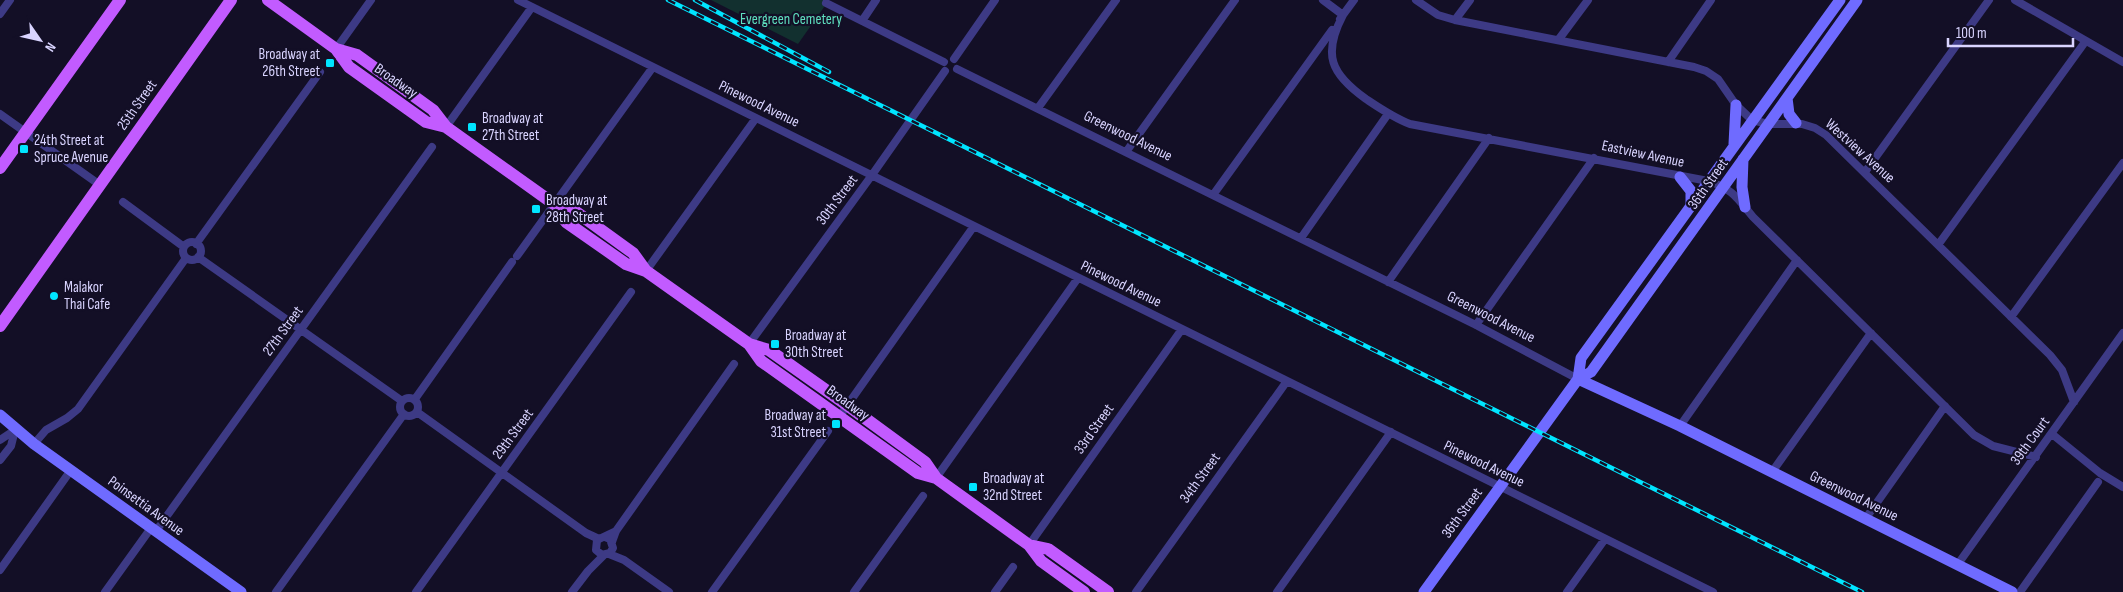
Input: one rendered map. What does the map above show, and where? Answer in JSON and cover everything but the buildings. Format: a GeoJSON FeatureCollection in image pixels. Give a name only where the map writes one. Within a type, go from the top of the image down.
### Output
{"type":"FeatureCollection","features":[{"type":"Feature","properties":{"kind":"main road"},"geometry":{"type":"LineString","coordinates":[[0,168],[120,0]]}},
{"type":"Feature","properties":{"kind":"main road","name":"25th Street"},"geometry":{"type":"LineString","coordinates":[[0,326],[231,0]]}},
{"type":"Feature","properties":{"kind":"main road","name":"Broadway"},"geometry":{"type":"LineString","coordinates":[[268,0],[336,49],[349,67],[426,122],[446,127],[554,204],[575,211],[633,253],[646,271],[749,344],[769,350],[847,405],[925,462],[936,478],[1029,545],[1040,561],[1084,592]]}},
{"type":"Feature","properties":{"kind":"main road","name":"Broadway"},"geometry":{"type":"LineString","coordinates":[[749,344],[761,361],[839,417],[918,473],[936,478]]}},
{"type":"Feature","properties":{"kind":"main road","name":"Broadway"},"geometry":{"type":"LineString","coordinates":[[1029,545],[1048,549],[1108,592]]}},
{"type":"Feature","properties":{"kind":"street"},"geometry":{"type":"LineString","coordinates":[[0,14],[10,0]]}},
{"type":"Feature","properties":{"kind":"street"},"geometry":{"type":"LineString","coordinates":[[336,49],[371,0]]}},
{"type":"Feature","properties":{"kind":"street","name":"Pinewood Avenue"},"geometry":{"type":"LineString","coordinates":[[518,0],[1711,592]]}},
{"type":"Feature","properties":{"kind":"street"},"geometry":{"type":"LineString","coordinates":[[862,21],[876,0]]}},
{"type":"Feature","properties":{"kind":"street"},"geometry":{"type":"LineString","coordinates":[[954,59],[995,0]]}},
{"type":"Feature","properties":{"kind":"street"},"geometry":{"type":"LineString","coordinates":[[1038,108],[1116,0]]}},
{"type":"Feature","properties":{"kind":"street"},"geometry":{"type":"LineString","coordinates":[[1126,152],[1235,0]]}},
{"type":"Feature","properties":{"kind":"street"},"geometry":{"type":"LineString","coordinates":[[1323,0],[1343,14]]}},
{"type":"Feature","properties":{"kind":"street"},"geometry":{"type":"LineString","coordinates":[[1213,195],[1354,0]]}},
{"type":"Feature","properties":{"kind":"street","name":"Westview Avenue"},"geometry":{"type":"LineString","coordinates":[[1416,0],[1438,15],[1455,20],[1560,39],[1706,71],[1718,79],[1736,105],[1752,120],[1768,124],[1796,123],[1820,131],[1866,172],[2062,370],[2074,402]]}},
{"type":"Feature","properties":{"kind":"street"},"geometry":{"type":"LineString","coordinates":[[1455,20],[1470,0]]}},
{"type":"Feature","properties":{"kind":"street"},"geometry":{"type":"LineString","coordinates":[[1560,39],[1588,0]]}},
{"type":"Feature","properties":{"kind":"street"},"geometry":{"type":"LineString","coordinates":[[1668,62],[1711,0]]}},
{"type":"Feature","properties":{"kind":"street","name":"36th Street"},"geometry":{"type":"LineString","coordinates":[[1578,379],[1581,358],[1840,0]]}},
{"type":"Feature","properties":{"kind":"street","name":"36th Street"},"geometry":{"type":"LineString","coordinates":[[1424,592],[1578,379],[1591,372],[1857,0]]}},
{"type":"Feature","properties":{"kind":"street"},"geometry":{"type":"LineString","coordinates":[[1866,172],[1989,0]]}},
{"type":"Feature","properties":{"kind":"street"},"geometry":{"type":"LineString","coordinates":[[2015,0],[2085,42],[2123,62]]}},
{"type":"Feature","properties":{"kind":"street"},"geometry":{"type":"LineString","coordinates":[[826,4],[944,62]]}},
{"type":"Feature","properties":{"kind":"street"},"geometry":{"type":"LineString","coordinates":[[446,127],[532,7]]}},
{"type":"Feature","properties":{"kind":"street","name":"Eastview Avenue"},"geometry":{"type":"LineString","coordinates":[[1343,14],[1334,31],[1331,43],[1332,56],[1342,80],[1388,114],[1410,124],[1594,158],[1680,177],[1708,180],[1724,186],[1974,435],[1987,444],[2036,457]]}},
{"type":"Feature","properties":{"kind":"street"},"geometry":{"type":"LineString","coordinates":[[1938,245],[2085,42]]}},
{"type":"Feature","properties":{"kind":"street"},"geometry":{"type":"LineString","coordinates":[[944,62],[947,59],[954,59]]}},
{"type":"Feature","properties":{"kind":"street"},"geometry":{"type":"LineString","coordinates":[[944,62],[945,71],[951,72],[957,68],[954,59]]}},
{"type":"Feature","properties":{"kind":"street"},"geometry":{"type":"LineString","coordinates":[[415,399],[653,67]]}},
{"type":"Feature","properties":{"kind":"street","name":"Greenwood Avenue"},"geometry":{"type":"LineString","coordinates":[[957,68],[1476,325],[1578,379],[1680,426],[2012,592]]}},
{"type":"Feature","properties":{"kind":"street","name":"30th Street"},"geometry":{"type":"LineString","coordinates":[[749,344],[872,176],[945,71]]}},
{"type":"Feature","properties":{"kind":"street"},"geometry":{"type":"LineString","coordinates":[[196,244],[320,72]]}},
{"type":"Feature","properties":{"kind":"street"},"geometry":{"type":"LineString","coordinates":[[1787,98],[1789,114],[1796,123]]}},
{"type":"Feature","properties":{"kind":"street"},"geometry":{"type":"LineString","coordinates":[[1734,144],[1736,105]]}},
{"type":"Feature","properties":{"kind":"street"},"geometry":{"type":"LineString","coordinates":[[0,114],[100,185]]}},
{"type":"Feature","properties":{"kind":"street"},"geometry":{"type":"LineString","coordinates":[[1301,238],[1388,114]]}},
{"type":"Feature","properties":{"kind":"street"},"geometry":{"type":"LineString","coordinates":[[646,271],[756,118]]}},
{"type":"Feature","properties":{"kind":"street"},"geometry":{"type":"LineString","coordinates":[[1388,282],[1490,138]]}},
{"type":"Feature","properties":{"kind":"street","name":"27th Street"},"geometry":{"type":"LineString","coordinates":[[105,592],[154,530],[432,146]]}},
{"type":"Feature","properties":{"kind":"street"},"geometry":{"type":"LineString","coordinates":[[1476,325],[1594,158]]}},
{"type":"Feature","properties":{"kind":"street"},"geometry":{"type":"LineString","coordinates":[[1743,159],[1742,186],[1745,207]]}},
{"type":"Feature","properties":{"kind":"street"},"geometry":{"type":"LineString","coordinates":[[2011,317],[2123,163]]}},
{"type":"Feature","properties":{"kind":"street"},"geometry":{"type":"LineString","coordinates":[[1680,177],[1691,191],[1691,205]]}},
{"type":"Feature","properties":{"kind":"street"},"geometry":{"type":"LineString","coordinates":[[123,202],[184,247]]}},
{"type":"Feature","properties":{"kind":"street"},"geometry":{"type":"LineString","coordinates":[[839,417],[974,226]]}},
{"type":"Feature","properties":{"kind":"street"},"geometry":{"type":"LineString","coordinates":[[188,243],[196,244],[200,250],[198,257],[191,260],[186,258],[183,251],[188,243]]}},
{"type":"Feature","properties":{"kind":"street"},"geometry":{"type":"LineString","coordinates":[[198,257],[402,401]]}},
{"type":"Feature","properties":{"kind":"street"},"geometry":{"type":"LineString","coordinates":[[34,444],[46,430],[78,409],[186,258]]}},
{"type":"Feature","properties":{"kind":"street"},"geometry":{"type":"LineString","coordinates":[[1680,426],[1797,260]]}},
{"type":"Feature","properties":{"kind":"street"},"geometry":{"type":"LineString","coordinates":[[936,478],[1078,278]]}},
{"type":"Feature","properties":{"kind":"street","name":"29th Street"},"geometry":{"type":"LineString","coordinates":[[416,592],[631,292]]}},
{"type":"Feature","properties":{"kind":"street","name":"33rd Street"},"geometry":{"type":"LineString","coordinates":[[1029,545],[1182,329]]}},
{"type":"Feature","properties":{"kind":"street"},"geometry":{"type":"LineString","coordinates":[[1772,472],[1871,333]]}},
{"type":"Feature","properties":{"kind":"street","name":"39th Court"},"geometry":{"type":"LineString","coordinates":[[1958,564],[2123,333]]}},
{"type":"Feature","properties":{"kind":"street"},"geometry":{"type":"LineString","coordinates":[[572,592],[609,549],[616,531],[734,364]]}},
{"type":"Feature","properties":{"kind":"street","name":"34th Street"},"geometry":{"type":"LineString","coordinates":[[1136,592],[1287,381]]}},
{"type":"Feature","properties":{"kind":"street"},"geometry":{"type":"LineString","coordinates":[[409,397],[415,399],[418,406],[417,412],[409,416],[404,414],[400,407],[402,401],[409,397]]}},
{"type":"Feature","properties":{"kind":"street"},"geometry":{"type":"LineString","coordinates":[[1866,518],[1945,406]]}},
{"type":"Feature","properties":{"kind":"street"},"geometry":{"type":"LineString","coordinates":[[417,412],[669,592]]}},
{"type":"Feature","properties":{"kind":"street"},"geometry":{"type":"LineString","coordinates":[[276,592],[404,414]]}},
{"type":"Feature","properties":{"kind":"street"},"geometry":{"type":"LineString","coordinates":[[0,415],[16,430]]}},
{"type":"Feature","properties":{"kind":"street"},"geometry":{"type":"LineString","coordinates":[[0,423],[16,430]]}},
{"type":"Feature","properties":{"kind":"street"},"geometry":{"type":"LineString","coordinates":[[0,440],[16,430]]}},
{"type":"Feature","properties":{"kind":"street"},"geometry":{"type":"LineString","coordinates":[[0,460],[11,446],[16,430]]}},
{"type":"Feature","properties":{"kind":"street","name":"Poinsettia Avenue"},"geometry":{"type":"LineString","coordinates":[[16,430],[241,592]]}},
{"type":"Feature","properties":{"kind":"street"},"geometry":{"type":"LineString","coordinates":[[712,592],[828,431]]}},
{"type":"Feature","properties":{"kind":"street"},"geometry":{"type":"LineString","coordinates":[[1277,592],[1391,432]]}},
{"type":"Feature","properties":{"kind":"street"},"geometry":{"type":"LineString","coordinates":[[2052,434],[2100,472],[2123,487]]}},
{"type":"Feature","properties":{"kind":"street"},"geometry":{"type":"LineString","coordinates":[[0,570],[71,470]]}},
{"type":"Feature","properties":{"kind":"street"},"geometry":{"type":"LineString","coordinates":[[2020,592],[2098,482]]}},
{"type":"Feature","properties":{"kind":"street"},"geometry":{"type":"LineString","coordinates":[[854,592],[923,496]]}},
{"type":"Feature","properties":{"kind":"street"},"geometry":{"type":"LineString","coordinates":[[588,572],[599,543],[616,531]]}},
{"type":"Feature","properties":{"kind":"street"},"geometry":{"type":"LineString","coordinates":[[1567,592],[1605,539]]}},
{"type":"Feature","properties":{"kind":"street"},"geometry":{"type":"LineString","coordinates":[[599,543],[609,549]]}},
{"type":"Feature","properties":{"kind":"street"},"geometry":{"type":"LineString","coordinates":[[995,592],[1013,567]]}},
{"type":"Feature","properties":{"kind":"green space","name":"Evergreen Cemetery"},"geometry":{"type":"Polygon","coordinates":[[[711,0],[829,0],[798,44],[711,0]]]}},
{"type":"Feature","properties":{"kind":"railway"},"geometry":{"type":"LineString","coordinates":[[668,0],[1862,592]]}},
{"type":"Feature","properties":{"kind":"railway"},"geometry":{"type":"LineString","coordinates":[[695,0],[829,72]]}},
{"type":"Feature","properties":{"kind":"place","name":"Broadway at 26th Street"},"geometry":{"type":"Point","coordinates":[330,63]}},
{"type":"Feature","properties":{"kind":"place","name":"Broadway at 27th Street"},"geometry":{"type":"Point","coordinates":[472,127]}},
{"type":"Feature","properties":{"kind":"place","name":"24th Street at Spruce Avenue"},"geometry":{"type":"Point","coordinates":[24,149]}},
{"type":"Feature","properties":{"kind":"place","name":"Broadway at 28th Street"},"geometry":{"type":"Point","coordinates":[536,209]}},
{"type":"Feature","properties":{"kind":"place","name":"Malakor Thai Cafe"},"geometry":{"type":"Point","coordinates":[54,296]}},
{"type":"Feature","properties":{"kind":"place","name":"Broadway at 30th Street"},"geometry":{"type":"Point","coordinates":[775,344]}},
{"type":"Feature","properties":{"kind":"place","name":"Broadway at 31st Street"},"geometry":{"type":"Point","coordinates":[836,424]}},
{"type":"Feature","properties":{"kind":"place","name":"Broadway at 32nd Street"},"geometry":{"type":"Point","coordinates":[973,487]}}]}
